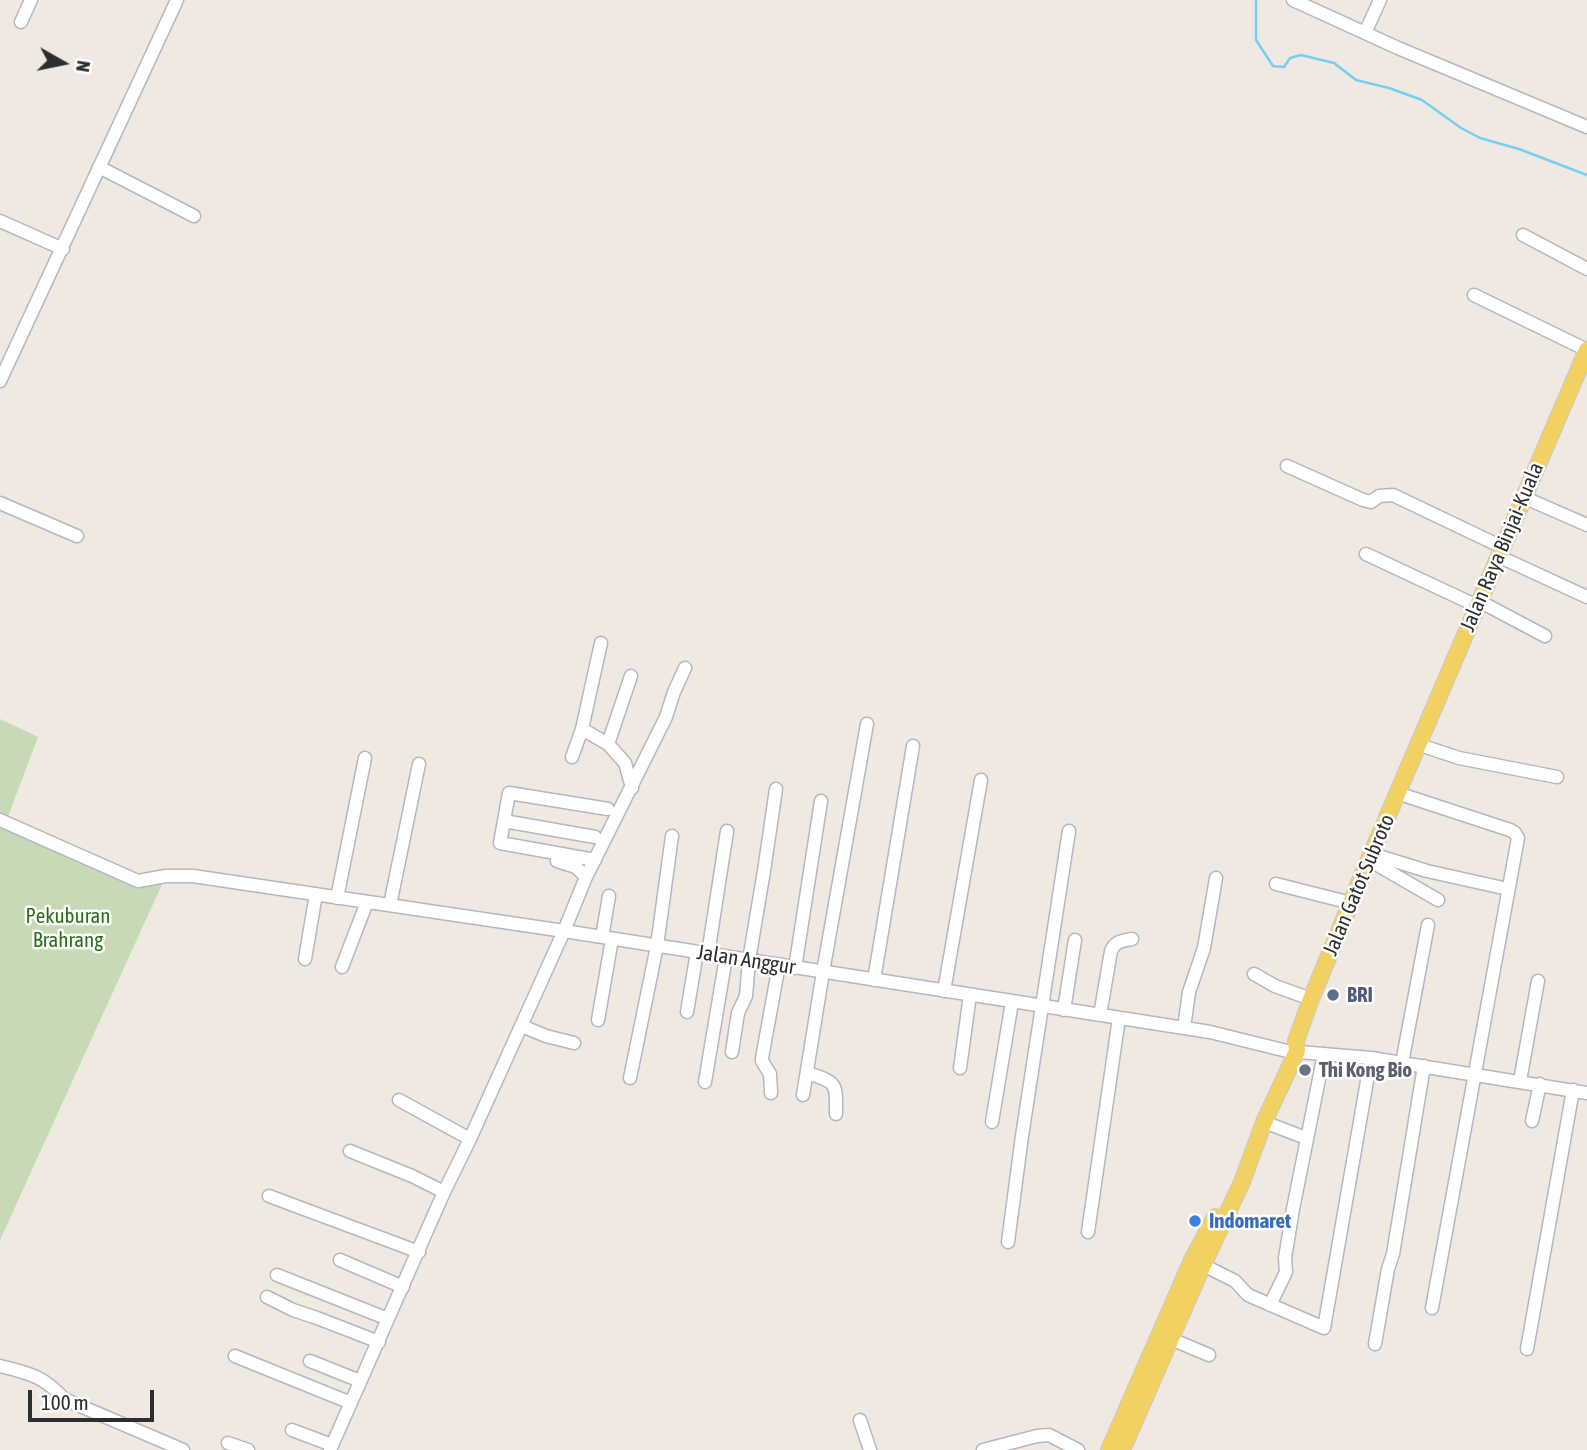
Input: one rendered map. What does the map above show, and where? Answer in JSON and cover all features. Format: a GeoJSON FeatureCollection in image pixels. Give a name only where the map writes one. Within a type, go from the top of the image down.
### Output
{"type":"FeatureCollection","features":[{"type":"Feature","properties":{"kind":"main road","name":"Jalan Raya Binjai-Kuala"},"geometry":{"type":"LineString","coordinates":[[1417,744],[1587,350]]}},
{"type":"Feature","properties":{"kind":"main road","name":"Jalan Gatot Subroto"},"geometry":{"type":"LineString","coordinates":[[1122,1450],[1171,1339],[1197,1262],[1264,1122],[1311,999],[1417,744]]}},
{"type":"Feature","properties":{"kind":"main road"},"geometry":{"type":"LineString","coordinates":[[1238,1181],[1293,1048]]}},
{"type":"Feature","properties":{"kind":"main road"},"geometry":{"type":"LineString","coordinates":[[1109,1450],[1197,1262]]}},
{"type":"Feature","properties":{"kind":"street"},"geometry":{"type":"LineString","coordinates":[[21,22],[31,0]]}},
{"type":"Feature","properties":{"kind":"street"},"geometry":{"type":"LineString","coordinates":[[0,381],[3,366],[63,249],[177,0]]}},
{"type":"Feature","properties":{"kind":"street"},"geometry":{"type":"LineString","coordinates":[[1293,0],[1587,127]]}},
{"type":"Feature","properties":{"kind":"street"},"geometry":{"type":"LineString","coordinates":[[1365,33],[1380,0]]}},
{"type":"Feature","properties":{"kind":"street"},"geometry":{"type":"LineString","coordinates":[[99,167],[194,215]]}},
{"type":"Feature","properties":{"kind":"street"},"geometry":{"type":"LineString","coordinates":[[0,221],[63,249]]}},
{"type":"Feature","properties":{"kind":"street"},"geometry":{"type":"LineString","coordinates":[[1523,235],[1587,269]]}},
{"type":"Feature","properties":{"kind":"street"},"geometry":{"type":"LineString","coordinates":[[1474,295],[1587,350]]}},
{"type":"Feature","properties":{"kind":"street"},"geometry":{"type":"LineString","coordinates":[[1287,466],[1363,500],[1371,502],[1379,496],[1393,495],[1587,597]]}},
{"type":"Feature","properties":{"kind":"street"},"geometry":{"type":"LineString","coordinates":[[1523,497],[1587,525]]}},
{"type":"Feature","properties":{"kind":"street"},"geometry":{"type":"LineString","coordinates":[[0,503],[77,536]]}},
{"type":"Feature","properties":{"kind":"street"},"geometry":{"type":"LineString","coordinates":[[1366,554],[1545,636]]}},
{"type":"Feature","properties":{"kind":"street"},"geometry":{"type":"LineString","coordinates":[[572,757],[582,729],[601,643]]}},
{"type":"Feature","properties":{"kind":"street"},"geometry":{"type":"LineString","coordinates":[[292,1430],[331,1447],[444,1192],[522,1026],[586,877],[666,717],[685,668]]}},
{"type":"Feature","properties":{"kind":"street"},"geometry":{"type":"LineString","coordinates":[[608,744],[631,676]]}},
{"type":"Feature","properties":{"kind":"street"},"geometry":{"type":"LineString","coordinates":[[803,1095],[867,724]]}},
{"type":"Feature","properties":{"kind":"street"},"geometry":{"type":"LineString","coordinates":[[582,729],[608,744],[625,763],[632,788]]}},
{"type":"Feature","properties":{"kind":"street"},"geometry":{"type":"LineString","coordinates":[[1417,744],[1459,758],[1558,777]]}},
{"type":"Feature","properties":{"kind":"street"},"geometry":{"type":"LineString","coordinates":[[874,980],[913,746]]}},
{"type":"Feature","properties":{"kind":"street"},"geometry":{"type":"LineString","coordinates":[[337,898],[365,758]]}},
{"type":"Feature","properties":{"kind":"street"},"geometry":{"type":"LineString","coordinates":[[390,905],[419,764]]}},
{"type":"Feature","properties":{"kind":"street"},"geometry":{"type":"LineString","coordinates":[[944,991],[981,780]]}},
{"type":"Feature","properties":{"kind":"street"},"geometry":{"type":"LineString","coordinates":[[732,1052],[738,1010],[746,996],[749,960],[776,789]]}},
{"type":"Feature","properties":{"kind":"street"},"geometry":{"type":"LineString","coordinates":[[595,860],[500,843],[509,793],[608,809]]}},
{"type":"Feature","properties":{"kind":"street"},"geometry":{"type":"LineString","coordinates":[[1397,793],[1517,835],[1432,1308]]}},
{"type":"Feature","properties":{"kind":"street"},"geometry":{"type":"LineString","coordinates":[[795,968],[821,801]]}},
{"type":"Feature","properties":{"kind":"street","name":"Jalan Anggur"},"geometry":{"type":"LineString","coordinates":[[0,820],[138,881],[166,876],[194,876],[564,931],[1210,1032],[1324,1054],[1371,1058],[1587,1093]]}},
{"type":"Feature","properties":{"kind":"street"},"geometry":{"type":"LineString","coordinates":[[504,821],[595,838]]}},
{"type":"Feature","properties":{"kind":"street"},"geometry":{"type":"LineString","coordinates":[[687,1012],[703,953],[727,831]]}},
{"type":"Feature","properties":{"kind":"street"},"geometry":{"type":"LineString","coordinates":[[1008,1242],[1069,831]]}},
{"type":"Feature","properties":{"kind":"street"},"geometry":{"type":"LineString","coordinates":[[630,1078],[657,946],[672,836]]}},
{"type":"Feature","properties":{"kind":"street"},"geometry":{"type":"LineString","coordinates":[[512,854],[566,862],[586,877]]}},
{"type":"Feature","properties":{"kind":"street"},"geometry":{"type":"LineString","coordinates":[[1370,857],[1508,889]]}},
{"type":"Feature","properties":{"kind":"street"},"geometry":{"type":"LineString","coordinates":[[1370,857],[1438,900]]}},
{"type":"Feature","properties":{"kind":"street"},"geometry":{"type":"LineString","coordinates":[[1184,1028],[1189,992],[1204,948],[1216,878]]}},
{"type":"Feature","properties":{"kind":"street"},"geometry":{"type":"LineString","coordinates":[[1276,884],[1350,903]]}},
{"type":"Feature","properties":{"kind":"street"},"geometry":{"type":"LineString","coordinates":[[305,959],[316,894]]}},
{"type":"Feature","properties":{"kind":"street"},"geometry":{"type":"LineString","coordinates":[[598,1020],[609,896]]}},
{"type":"Feature","properties":{"kind":"street"},"geometry":{"type":"LineString","coordinates":[[342,967],[367,902]]}},
{"type":"Feature","properties":{"kind":"street"},"geometry":{"type":"LineString","coordinates":[[1402,1063],[1428,925]]}},
{"type":"Feature","properties":{"kind":"street"},"geometry":{"type":"LineString","coordinates":[[1100,1015],[1111,951],[1118,941],[1132,939]]}},
{"type":"Feature","properties":{"kind":"street"},"geometry":{"type":"LineString","coordinates":[[1064,1010],[1075,940]]}},
{"type":"Feature","properties":{"kind":"street"},"geometry":{"type":"LineString","coordinates":[[705,1082],[726,957]]}},
{"type":"Feature","properties":{"kind":"street"},"geometry":{"type":"LineString","coordinates":[[771,1093],[770,1074],[762,1058],[779,965]]}},
{"type":"Feature","properties":{"kind":"street"},"geometry":{"type":"LineString","coordinates":[[1254,974],[1275,986],[1311,999]]}},
{"type":"Feature","properties":{"kind":"street"},"geometry":{"type":"LineString","coordinates":[[1520,1081],[1538,981]]}},
{"type":"Feature","properties":{"kind":"street"},"geometry":{"type":"LineString","coordinates":[[960,1068],[970,995]]}},
{"type":"Feature","properties":{"kind":"street"},"geometry":{"type":"LineString","coordinates":[[992,1122],[1013,1002]]}},
{"type":"Feature","properties":{"kind":"street"},"geometry":{"type":"LineString","coordinates":[[1088,1232],[1119,1018]]}},
{"type":"Feature","properties":{"kind":"street"},"geometry":{"type":"LineString","coordinates":[[522,1026],[573,1043]]}},
{"type":"Feature","properties":{"kind":"street"},"geometry":{"type":"LineString","coordinates":[[1270,1305],[1286,1272],[1285,1258],[1324,1054]]}},
{"type":"Feature","properties":{"kind":"street"},"geometry":{"type":"LineString","coordinates":[[1197,1262],[1235,1281],[1248,1295],[1324,1328],[1371,1058]]}},
{"type":"Feature","properties":{"kind":"street"},"geometry":{"type":"LineString","coordinates":[[1375,1344],[1424,1066]]}},
{"type":"Feature","properties":{"kind":"street"},"geometry":{"type":"LineString","coordinates":[[807,1073],[831,1083],[836,1089],[836,1114]]}},
{"type":"Feature","properties":{"kind":"street"},"geometry":{"type":"LineString","coordinates":[[1532,1121],[1540,1084]]}},
{"type":"Feature","properties":{"kind":"street"},"geometry":{"type":"LineString","coordinates":[[1527,1349],[1573,1090]]}},
{"type":"Feature","properties":{"kind":"street"},"geometry":{"type":"LineString","coordinates":[[399,1100],[470,1139]]}},
{"type":"Feature","properties":{"kind":"street"},"geometry":{"type":"LineString","coordinates":[[1264,1122],[1306,1138]]}},
{"type":"Feature","properties":{"kind":"street"},"geometry":{"type":"LineString","coordinates":[[350,1152],[412,1176],[444,1192]]}},
{"type":"Feature","properties":{"kind":"street"},"geometry":{"type":"LineString","coordinates":[[269,1196],[419,1252]]}},
{"type":"Feature","properties":{"kind":"street"},"geometry":{"type":"LineString","coordinates":[[340,1260],[403,1287]]}},
{"type":"Feature","properties":{"kind":"street"},"geometry":{"type":"LineString","coordinates":[[277,1275],[388,1320]]}},
{"type":"Feature","properties":{"kind":"street"},"geometry":{"type":"LineString","coordinates":[[267,1297],[293,1311],[379,1342]]}},
{"type":"Feature","properties":{"kind":"street"},"geometry":{"type":"LineString","coordinates":[[1171,1339],[1209,1355]]}},
{"type":"Feature","properties":{"kind":"street"},"geometry":{"type":"LineString","coordinates":[[235,1356],[351,1403]]}},
{"type":"Feature","properties":{"kind":"street"},"geometry":{"type":"LineString","coordinates":[[310,1361],[360,1381]]}},
{"type":"Feature","properties":{"kind":"street"},"geometry":{"type":"LineString","coordinates":[[0,1366],[37,1376],[55,1388],[64,1399],[184,1450]]}},
{"type":"Feature","properties":{"kind":"street"},"geometry":{"type":"LineString","coordinates":[[860,1420],[870,1450]]}},
{"type":"Feature","properties":{"kind":"street"},"geometry":{"type":"LineString","coordinates":[[983,1450],[1049,1435],[1078,1450]]}},
{"type":"Feature","properties":{"kind":"street"},"geometry":{"type":"LineString","coordinates":[[228,1443],[248,1450]]}},
{"type":"Feature","properties":{"kind":"green space","name":"Pekuburan Brahrang"},"geometry":{"type":"Polygon","coordinates":[[[0,719],[38,737],[4,827],[130,883],[164,880],[0,1240],[0,719]]]}},
{"type":"Feature","properties":{"kind":"waterway"},"geometry":{"type":"LineString","coordinates":[[1256,0],[1256,40],[1273,66],[1284,67],[1290,58],[1301,55],[1334,63],[1356,80],[1422,100],[1480,138],[1519,149],[1587,175]]}},
{"type":"Feature","properties":{"kind":"place","name":"BRI"},"geometry":{"type":"Point","coordinates":[1333,995]}},
{"type":"Feature","properties":{"kind":"place","name":"Thi Kong Bio"},"geometry":{"type":"Point","coordinates":[1305,1070]}},
{"type":"Feature","properties":{"kind":"place","name":"Indomaret"},"geometry":{"type":"Point","coordinates":[1195,1221]}}]}
